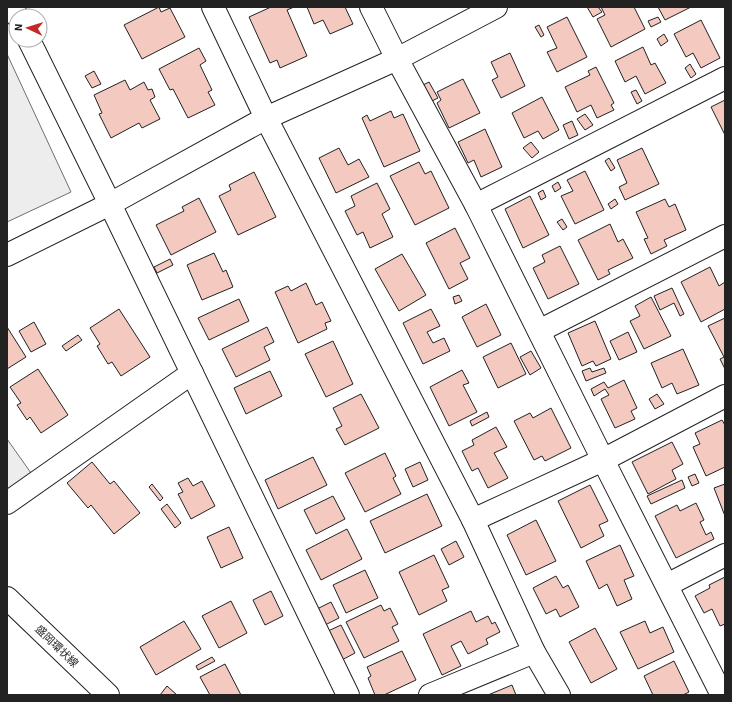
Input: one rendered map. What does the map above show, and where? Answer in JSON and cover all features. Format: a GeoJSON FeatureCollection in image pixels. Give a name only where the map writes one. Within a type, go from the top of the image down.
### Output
{"type":"FeatureCollection","features":[{"type":"Feature","properties":{"kind":"street"},"geometry":{"type":"LineString","coordinates":[[212,7],[266,118],[472,520],[534,652],[559,695]]}},
{"type":"Feature","properties":{"kind":"street"},"geometry":{"type":"LineString","coordinates":[[371,7],[397,59],[476,205],[722,695]]}},
{"type":"Feature","properties":{"kind":"street"},"geometry":{"type":"LineString","coordinates":[[7,254],[110,204],[266,118],[397,59],[496,7]]}},
{"type":"Feature","properties":{"kind":"street"},"geometry":{"type":"LineString","coordinates":[[32,48],[110,204],[348,695]]}},
{"type":"Feature","properties":{"kind":"street"},"geometry":{"type":"LineString","coordinates":[[476,205],[725,78]]}},
{"type":"Feature","properties":{"kind":"street"},"geometry":{"type":"LineString","coordinates":[[539,331],[725,236]]}},
{"type":"Feature","properties":{"kind":"street"},"geometry":{"type":"LineString","coordinates":[[7,503],[192,373]]}},
{"type":"Feature","properties":{"kind":"street"},"geometry":{"type":"LineString","coordinates":[[472,520],[603,460],[725,396]]}},
{"type":"Feature","properties":{"kind":"street"},"geometry":{"type":"LineString","coordinates":[[667,585],[725,556]]}},
{"type":"Feature","properties":{"kind":"street","name":"盛岡環状線"},"geometry":{"type":"LineString","coordinates":[[7,598],[108,695]]}},
{"type":"Feature","properties":{"kind":"street"},"geometry":{"type":"LineString","coordinates":[[430,695],[534,652]]}},
{"type":"Feature","properties":{"kind":"shaded area"},"geometry":{"type":"Polygon","coordinates":[[[7,54],[71,192],[7,222],[7,54]]]}},
{"type":"Feature","properties":{"kind":"shaded area"},"geometry":{"type":"Polygon","coordinates":[[[7,439],[31,473],[7,491],[7,439]]]}},
{"type":"Feature","properties":{"kind":"building"},"geometry":{"type":"Polygon","coordinates":[[[159,7],[161,12],[170,8],[185,37],[142,59],[124,25],[159,7]]]}},
{"type":"Feature","properties":{"kind":"building"},"geometry":{"type":"Polygon","coordinates":[[[271,7],[294,7],[287,10],[307,56],[280,68],[277,60],[270,63],[249,17],[271,7]]]}},
{"type":"Feature","properties":{"kind":"building"},"geometry":{"type":"Polygon","coordinates":[[[307,7],[345,7],[353,24],[330,34],[323,20],[314,24],[307,7]]]}},
{"type":"Feature","properties":{"kind":"building"},"geometry":{"type":"Polygon","coordinates":[[[587,7],[598,7],[602,12],[593,17],[587,7]]]}},
{"type":"Feature","properties":{"kind":"building"},"geometry":{"type":"Polygon","coordinates":[[[601,7],[634,7],[645,29],[611,47],[597,19],[605,15],[601,7]]]}},
{"type":"Feature","properties":{"kind":"building"},"geometry":{"type":"Polygon","coordinates":[[[658,7],[691,7],[665,20],[658,7]]]}},
{"type":"Feature","properties":{"kind":"building"},"geometry":{"type":"Polygon","coordinates":[[[567,17],[587,57],[557,72],[547,52],[557,48],[547,27],[567,17]]]}},
{"type":"Feature","properties":{"kind":"building"},"geometry":{"type":"Polygon","coordinates":[[[658,17],[661,22],[651,27],[648,21],[658,17]]]}},
{"type":"Feature","properties":{"kind":"building"},"geometry":{"type":"Polygon","coordinates":[[[701,20],[720,58],[701,68],[693,53],[686,57],[674,34],[701,20]]]}},
{"type":"Feature","properties":{"kind":"building"},"geometry":{"type":"Polygon","coordinates":[[[539,25],[544,35],[541,37],[535,27],[539,25]]]}},
{"type":"Feature","properties":{"kind":"building"},"geometry":{"type":"Polygon","coordinates":[[[664,34],[668,41],[661,46],[657,39],[664,34]]]}},
{"type":"Feature","properties":{"kind":"building"},"geometry":{"type":"Polygon","coordinates":[[[643,47],[651,65],[655,63],[666,83],[645,94],[636,76],[625,82],[615,61],[643,47]]]}},
{"type":"Feature","properties":{"kind":"building"},"geometry":{"type":"Polygon","coordinates":[[[199,48],[206,61],[200,65],[212,90],[208,92],[215,105],[188,118],[173,89],[170,90],[159,69],[199,48]]]}},
{"type":"Feature","properties":{"kind":"building"},"geometry":{"type":"Polygon","coordinates":[[[510,53],[525,86],[501,98],[492,80],[498,77],[491,62],[510,53]]]}},
{"type":"Feature","properties":{"kind":"building"},"geometry":{"type":"Polygon","coordinates":[[[690,64],[696,74],[691,78],[685,68],[690,64]]]}},
{"type":"Feature","properties":{"kind":"building"},"geometry":{"type":"Polygon","coordinates":[[[596,67],[614,103],[611,105],[614,110],[597,118],[591,105],[577,112],[565,87],[590,75],[588,71],[596,67]]]}},
{"type":"Feature","properties":{"kind":"building"},"geometry":{"type":"Polygon","coordinates":[[[94,71],[101,84],[92,88],[85,76],[94,71]]]}},
{"type":"Feature","properties":{"kind":"building"},"geometry":{"type":"Polygon","coordinates":[[[463,79],[480,113],[449,128],[437,103],[441,100],[437,92],[463,79]]]}},
{"type":"Feature","properties":{"kind":"building"},"geometry":{"type":"Polygon","coordinates":[[[125,80],[130,90],[144,82],[148,90],[152,89],[155,97],[150,100],[160,119],[142,128],[139,123],[111,138],[99,114],[102,113],[94,95],[125,80]]]}},
{"type":"Feature","properties":{"kind":"building"},"geometry":{"type":"Polygon","coordinates":[[[429,82],[438,98],[432,101],[423,85],[429,82]]]}},
{"type":"Feature","properties":{"kind":"building"},"geometry":{"type":"Polygon","coordinates":[[[636,90],[642,101],[637,104],[631,92],[636,90]]]}},
{"type":"Feature","properties":{"kind":"building"},"geometry":{"type":"Polygon","coordinates":[[[542,97],[559,130],[543,139],[538,131],[524,138],[512,113],[542,97]]]}},
{"type":"Feature","properties":{"kind":"building"},"geometry":{"type":"Polygon","coordinates":[[[725,100],[725,135],[711,107],[725,100]]]}},
{"type":"Feature","properties":{"kind":"building"},"geometry":{"type":"Polygon","coordinates":[[[391,111],[394,118],[403,114],[420,151],[384,167],[362,118],[367,115],[370,121],[391,111]]]}},
{"type":"Feature","properties":{"kind":"building"},"geometry":{"type":"Polygon","coordinates":[[[585,114],[593,125],[585,130],[577,119],[585,114]]]}},
{"type":"Feature","properties":{"kind":"building"},"geometry":{"type":"Polygon","coordinates":[[[572,121],[578,135],[569,139],[563,125],[572,121]]]}},
{"type":"Feature","properties":{"kind":"building"},"geometry":{"type":"Polygon","coordinates":[[[485,129],[502,167],[481,177],[474,160],[468,163],[458,142],[485,129]]]}},
{"type":"Feature","properties":{"kind":"building"},"geometry":{"type":"Polygon","coordinates":[[[531,142],[539,152],[532,158],[523,148],[531,142]]]}},
{"type":"Feature","properties":{"kind":"building"},"geometry":{"type":"Polygon","coordinates":[[[339,148],[348,165],[359,159],[369,177],[336,193],[319,158],[339,148]]]}},
{"type":"Feature","properties":{"kind":"building"},"geometry":{"type":"Polygon","coordinates":[[[642,148],[659,184],[625,200],[619,187],[627,183],[617,160],[642,148]]]}},
{"type":"Feature","properties":{"kind":"building"},"geometry":{"type":"Polygon","coordinates":[[[609,158],[615,168],[611,171],[605,161],[609,158]]]}},
{"type":"Feature","properties":{"kind":"building"},"geometry":{"type":"Polygon","coordinates":[[[419,162],[425,174],[431,171],[449,208],[415,225],[390,176],[419,162]]]}},
{"type":"Feature","properties":{"kind":"building"},"geometry":{"type":"Polygon","coordinates":[[[585,171],[604,210],[575,224],[561,196],[573,191],[567,180],[585,171]]]}},
{"type":"Feature","properties":{"kind":"building"},"geometry":{"type":"Polygon","coordinates":[[[254,172],[276,217],[238,235],[219,196],[231,190],[229,185],[254,172]]]}},
{"type":"Feature","properties":{"kind":"building"},"geometry":{"type":"Polygon","coordinates":[[[558,182],[561,188],[555,192],[552,186],[558,182]]]}},
{"type":"Feature","properties":{"kind":"building"},"geometry":{"type":"Polygon","coordinates":[[[377,183],[390,209],[382,214],[393,237],[370,248],[363,232],[357,235],[345,211],[355,206],[351,196],[377,183]]]}},
{"type":"Feature","properties":{"kind":"building"},"geometry":{"type":"Polygon","coordinates":[[[543,190],[546,197],[541,200],[538,193],[543,190]]]}},
{"type":"Feature","properties":{"kind":"building"},"geometry":{"type":"Polygon","coordinates":[[[530,196],[549,235],[523,248],[505,209],[530,196]]]}},
{"type":"Feature","properties":{"kind":"building"},"geometry":{"type":"Polygon","coordinates":[[[199,198],[216,232],[171,255],[156,225],[184,211],[182,207],[199,198]]]}},
{"type":"Feature","properties":{"kind":"building"},"geometry":{"type":"Polygon","coordinates":[[[615,199],[618,204],[611,209],[608,204],[615,199]]]}},
{"type":"Feature","properties":{"kind":"building"},"geometry":{"type":"Polygon","coordinates":[[[665,199],[669,207],[675,204],[686,230],[664,240],[667,246],[651,254],[644,239],[648,238],[636,212],[665,199]]]}},
{"type":"Feature","properties":{"kind":"building"},"geometry":{"type":"Polygon","coordinates":[[[562,219],[567,227],[563,230],[557,222],[562,219]]]}},
{"type":"Feature","properties":{"kind":"building"},"geometry":{"type":"Polygon","coordinates":[[[610,224],[618,242],[623,239],[633,258],[608,270],[610,274],[598,280],[578,240],[610,224]]]}},
{"type":"Feature","properties":{"kind":"building"},"geometry":{"type":"Polygon","coordinates":[[[455,228],[470,258],[460,263],[468,279],[449,289],[426,243],[455,228]]]}},
{"type":"Feature","properties":{"kind":"building"},"geometry":{"type":"Polygon","coordinates":[[[560,246],[579,284],[548,299],[533,268],[545,262],[542,255],[560,246]]]}},
{"type":"Feature","properties":{"kind":"building"},"geometry":{"type":"Polygon","coordinates":[[[214,253],[223,272],[226,270],[233,287],[202,300],[187,265],[214,253]]]}},
{"type":"Feature","properties":{"kind":"building"},"geometry":{"type":"Polygon","coordinates":[[[402,254],[426,295],[399,311],[375,269],[402,254]]]}},
{"type":"Feature","properties":{"kind":"building"},"geometry":{"type":"Polygon","coordinates":[[[170,259],[173,265],[157,273],[154,267],[170,259]]]}},
{"type":"Feature","properties":{"kind":"building"},"geometry":{"type":"Polygon","coordinates":[[[710,267],[719,286],[725,282],[725,309],[701,322],[681,282],[710,267]]]}},
{"type":"Feature","properties":{"kind":"building"},"geometry":{"type":"Polygon","coordinates":[[[306,283],[316,305],[322,302],[331,321],[325,323],[327,329],[298,343],[275,292],[288,286],[291,291],[306,283]]]}},
{"type":"Feature","properties":{"kind":"building"},"geometry":{"type":"Polygon","coordinates":[[[672,288],[684,314],[680,316],[674,303],[660,310],[654,296],[672,288]]]}},
{"type":"Feature","properties":{"kind":"building"},"geometry":{"type":"Polygon","coordinates":[[[459,295],[462,301],[455,304],[453,297],[459,295]]]}},
{"type":"Feature","properties":{"kind":"building"},"geometry":{"type":"Polygon","coordinates":[[[651,297],[671,336],[644,349],[630,321],[640,316],[635,306],[651,297]]]}},
{"type":"Feature","properties":{"kind":"building"},"geometry":{"type":"Polygon","coordinates":[[[239,299],[249,321],[209,340],[198,318],[239,299]]]}},
{"type":"Feature","properties":{"kind":"building"},"geometry":{"type":"Polygon","coordinates":[[[486,304],[501,335],[477,347],[462,317],[486,304]]]}},
{"type":"Feature","properties":{"kind":"building"},"geometry":{"type":"Polygon","coordinates":[[[119,309],[150,357],[121,376],[112,362],[108,364],[97,346],[100,344],[90,328],[119,309]]]}},
{"type":"Feature","properties":{"kind":"building"},"geometry":{"type":"Polygon","coordinates":[[[431,309],[440,326],[427,332],[433,343],[444,338],[450,351],[423,364],[403,323],[431,309]]]}},
{"type":"Feature","properties":{"kind":"building"},"geometry":{"type":"Polygon","coordinates":[[[725,318],[725,369],[720,359],[724,357],[708,326],[725,318]]]}},
{"type":"Feature","properties":{"kind":"building"},"geometry":{"type":"Polygon","coordinates":[[[595,321],[611,359],[596,366],[593,361],[582,366],[568,333],[595,321]]]}},
{"type":"Feature","properties":{"kind":"building"},"geometry":{"type":"Polygon","coordinates":[[[34,322],[46,344],[31,352],[19,331],[34,322]]]}},
{"type":"Feature","properties":{"kind":"building"},"geometry":{"type":"Polygon","coordinates":[[[7,327],[26,357],[7,369],[7,327]]]}},
{"type":"Feature","properties":{"kind":"building"},"geometry":{"type":"Polygon","coordinates":[[[267,327],[274,342],[264,347],[270,360],[236,377],[222,349],[267,327]]]}},
{"type":"Feature","properties":{"kind":"building"},"geometry":{"type":"Polygon","coordinates":[[[628,332],[637,352],[619,360],[610,341],[628,332]]]}},
{"type":"Feature","properties":{"kind":"building"},"geometry":{"type":"Polygon","coordinates":[[[78,335],[82,340],[66,351],[62,346],[78,335]]]}},
{"type":"Feature","properties":{"kind":"building"},"geometry":{"type":"Polygon","coordinates":[[[333,341],[353,384],[326,397],[305,354],[333,341]]]}},
{"type":"Feature","properties":{"kind":"building"},"geometry":{"type":"Polygon","coordinates":[[[511,343],[526,374],[498,388],[483,357],[511,343]]]}},
{"type":"Feature","properties":{"kind":"building"},"geometry":{"type":"Polygon","coordinates":[[[683,349],[699,385],[677,394],[672,383],[662,388],[651,363],[683,349]]]}},
{"type":"Feature","properties":{"kind":"building"},"geometry":{"type":"Polygon","coordinates":[[[531,351],[541,368],[530,375],[520,357],[531,351]]]}},
{"type":"Feature","properties":{"kind":"building"},"geometry":{"type":"Polygon","coordinates":[[[590,368],[592,372],[604,368],[606,373],[586,381],[582,371],[590,368]]]}},
{"type":"Feature","properties":{"kind":"building"},"geometry":{"type":"Polygon","coordinates":[[[38,369],[68,415],[41,433],[30,417],[27,420],[17,405],[21,403],[10,387],[38,369]]]}},
{"type":"Feature","properties":{"kind":"building"},"geometry":{"type":"Polygon","coordinates":[[[462,370],[469,383],[463,385],[477,412],[449,426],[430,387],[462,370]]]}},
{"type":"Feature","properties":{"kind":"building"},"geometry":{"type":"Polygon","coordinates":[[[270,371],[282,396],[246,414],[234,388],[270,371]]]}},
{"type":"Feature","properties":{"kind":"building"},"geometry":{"type":"Polygon","coordinates":[[[624,380],[637,408],[631,411],[635,419],[615,428],[601,399],[609,395],[605,389],[594,396],[591,389],[604,382],[608,388],[624,380]]]}},
{"type":"Feature","properties":{"kind":"building"},"geometry":{"type":"Polygon","coordinates":[[[361,394],[379,428],[345,445],[336,429],[342,426],[333,408],[361,394]]]}},
{"type":"Feature","properties":{"kind":"building"},"geometry":{"type":"Polygon","coordinates":[[[657,394],[664,404],[655,409],[649,399],[657,394]]]}},
{"type":"Feature","properties":{"kind":"building"},"geometry":{"type":"Polygon","coordinates":[[[551,408],[571,448],[545,461],[542,456],[534,460],[514,421],[530,413],[533,418],[551,408]]]}},
{"type":"Feature","properties":{"kind":"building"},"geometry":{"type":"Polygon","coordinates":[[[487,412],[489,417],[472,426],[470,421],[487,412]]]}},
{"type":"Feature","properties":{"kind":"building"},"geometry":{"type":"Polygon","coordinates":[[[722,420],[725,425],[725,467],[706,476],[693,447],[700,444],[695,433],[722,420]]]}},
{"type":"Feature","properties":{"kind":"building"},"geometry":{"type":"Polygon","coordinates":[[[496,427],[507,447],[494,453],[508,478],[488,488],[478,468],[472,471],[462,451],[474,445],[472,440],[496,427]]]}},
{"type":"Feature","properties":{"kind":"building"},"geometry":{"type":"Polygon","coordinates":[[[672,442],[683,464],[672,470],[676,479],[648,494],[632,462],[672,442]]]}},
{"type":"Feature","properties":{"kind":"building"},"geometry":{"type":"Polygon","coordinates":[[[385,453],[396,476],[393,478],[401,494],[365,512],[345,473],[385,453]]]}},
{"type":"Feature","properties":{"kind":"building"},"geometry":{"type":"Polygon","coordinates":[[[313,457],[327,485],[278,509],[265,480],[313,457]]]}},
{"type":"Feature","properties":{"kind":"building"},"geometry":{"type":"Polygon","coordinates":[[[92,462],[110,484],[114,481],[140,513],[114,534],[91,505],[88,508],[67,483],[92,462]]]}},
{"type":"Feature","properties":{"kind":"building"},"geometry":{"type":"Polygon","coordinates":[[[420,462],[428,480],[413,487],[405,469],[420,462]]]}},
{"type":"Feature","properties":{"kind":"building"},"geometry":{"type":"Polygon","coordinates":[[[695,474],[699,483],[692,486],[688,477],[695,474]]]}},
{"type":"Feature","properties":{"kind":"building"},"geometry":{"type":"Polygon","coordinates":[[[188,478],[193,486],[202,481],[215,506],[191,519],[178,494],[183,492],[178,483],[188,478]]]}},
{"type":"Feature","properties":{"kind":"building"},"geometry":{"type":"Polygon","coordinates":[[[682,480],[685,488],[651,504],[647,496],[682,480]]]}},
{"type":"Feature","properties":{"kind":"building"},"geometry":{"type":"Polygon","coordinates":[[[152,484],[163,498],[160,501],[149,487],[152,484]]]}},
{"type":"Feature","properties":{"kind":"building"},"geometry":{"type":"Polygon","coordinates":[[[725,484],[725,516],[714,488],[725,484]]]}},
{"type":"Feature","properties":{"kind":"building"},"geometry":{"type":"Polygon","coordinates":[[[590,485],[608,521],[599,525],[604,536],[581,548],[558,501],[590,485]]]}},
{"type":"Feature","properties":{"kind":"building"},"geometry":{"type":"Polygon","coordinates":[[[427,494],[442,526],[385,553],[370,521],[427,494]]]}},
{"type":"Feature","properties":{"kind":"building"},"geometry":{"type":"Polygon","coordinates":[[[333,496],[345,519],[316,534],[304,510],[333,496]]]}},
{"type":"Feature","properties":{"kind":"building"},"geometry":{"type":"Polygon","coordinates":[[[696,503],[704,520],[700,522],[706,535],[711,532],[714,539],[676,558],[655,516],[677,505],[680,511],[696,503]]]}},
{"type":"Feature","properties":{"kind":"building"},"geometry":{"type":"Polygon","coordinates":[[[167,504],[181,523],[175,528],[161,509],[167,504]]]}},
{"type":"Feature","properties":{"kind":"building"},"geometry":{"type":"Polygon","coordinates":[[[536,520],[556,561],[526,575],[507,535],[536,520]]]}},
{"type":"Feature","properties":{"kind":"building"},"geometry":{"type":"Polygon","coordinates":[[[229,527],[243,558],[221,568],[207,537],[229,527]]]}},
{"type":"Feature","properties":{"kind":"building"},"geometry":{"type":"Polygon","coordinates":[[[347,529],[362,559],[321,580],[306,550],[347,529]]]}},
{"type":"Feature","properties":{"kind":"building"},"geometry":{"type":"Polygon","coordinates":[[[456,541],[464,557],[449,565],[441,549],[456,541]]]}},
{"type":"Feature","properties":{"kind":"building"},"geometry":{"type":"Polygon","coordinates":[[[620,545],[634,576],[624,580],[632,599],[617,606],[607,584],[599,589],[586,561],[620,545]]]}},
{"type":"Feature","properties":{"kind":"building"},"geometry":{"type":"Polygon","coordinates":[[[434,555],[449,587],[442,590],[447,601],[419,615],[399,572],[434,555]]]}},
{"type":"Feature","properties":{"kind":"building"},"geometry":{"type":"Polygon","coordinates":[[[365,570],[378,598],[346,613],[333,585],[365,570]]]}},
{"type":"Feature","properties":{"kind":"building"},"geometry":{"type":"Polygon","coordinates":[[[556,576],[563,588],[568,585],[579,607],[560,617],[556,609],[546,614],[533,588],[556,576]]]}},
{"type":"Feature","properties":{"kind":"building"},"geometry":{"type":"Polygon","coordinates":[[[725,577],[725,624],[720,626],[712,609],[704,613],[695,596],[710,588],[709,585],[725,577]]]}},
{"type":"Feature","properties":{"kind":"building"},"geometry":{"type":"Polygon","coordinates":[[[271,591],[283,616],[265,625],[253,600],[271,591]]]}},
{"type":"Feature","properties":{"kind":"building"},"geometry":{"type":"Polygon","coordinates":[[[231,601],[247,633],[219,648],[202,616],[231,601]]]}},
{"type":"Feature","properties":{"kind":"building"},"geometry":{"type":"Polygon","coordinates":[[[331,602],[339,618],[323,626],[315,610],[331,602]]]}},
{"type":"Feature","properties":{"kind":"building"},"geometry":{"type":"Polygon","coordinates":[[[381,605],[384,611],[390,608],[398,624],[392,627],[399,641],[364,658],[346,622],[381,605]]]}},
{"type":"Feature","properties":{"kind":"building"},"geometry":{"type":"Polygon","coordinates":[[[471,611],[476,622],[488,616],[492,624],[495,622],[500,632],[486,639],[488,644],[468,654],[461,641],[451,646],[461,666],[442,675],[423,634],[471,611]]]}},
{"type":"Feature","properties":{"kind":"building"},"geometry":{"type":"Polygon","coordinates":[[[184,621],[201,649],[156,675],[140,647],[184,621]]]}},
{"type":"Feature","properties":{"kind":"building"},"geometry":{"type":"Polygon","coordinates":[[[645,621],[650,633],[663,627],[674,652],[638,669],[620,632],[645,621]]]}},
{"type":"Feature","properties":{"kind":"building"},"geometry":{"type":"Polygon","coordinates":[[[341,625],[355,653],[340,661],[326,632],[341,625]]]}},
{"type":"Feature","properties":{"kind":"building"},"geometry":{"type":"Polygon","coordinates":[[[595,628],[617,669],[591,683],[569,642],[595,628]]]}},
{"type":"Feature","properties":{"kind":"building"},"geometry":{"type":"Polygon","coordinates":[[[402,651],[416,680],[384,695],[375,695],[368,678],[371,676],[367,667],[402,651]]]}},
{"type":"Feature","properties":{"kind":"building"},"geometry":{"type":"Polygon","coordinates":[[[212,657],[215,661],[198,670],[196,666],[212,657]]]}},
{"type":"Feature","properties":{"kind":"building"},"geometry":{"type":"Polygon","coordinates":[[[674,661],[689,692],[683,695],[653,695],[644,676],[674,661]]]}},
{"type":"Feature","properties":{"kind":"building"},"geometry":{"type":"Polygon","coordinates":[[[225,664],[241,695],[210,695],[200,677],[225,664]]]}},
{"type":"Feature","properties":{"kind":"building"},"geometry":{"type":"Polygon","coordinates":[[[512,685],[516,695],[488,695],[512,685]]]}},
{"type":"Feature","properties":{"kind":"building"},"geometry":{"type":"Polygon","coordinates":[[[167,686],[177,695],[160,695],[167,686]]]}}]}
